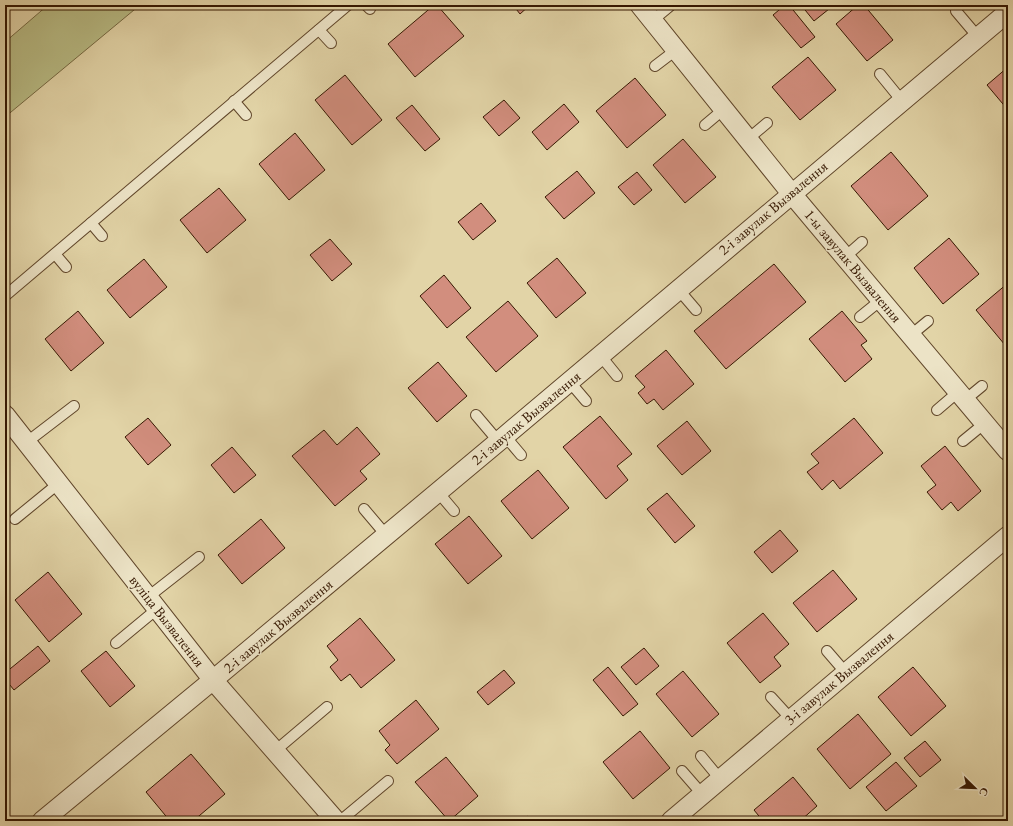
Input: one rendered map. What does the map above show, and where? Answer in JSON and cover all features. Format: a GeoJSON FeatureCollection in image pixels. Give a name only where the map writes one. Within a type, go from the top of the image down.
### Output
{"type":"FeatureCollection","features":[{"type":"Feature","properties":{"kind":"street","name":"1-ы завулак Вызвалення"},"geometry":{"type":"LineString","coordinates":[[640,5],[791,193],[1008,451]]}},
{"type":"Feature","properties":{"kind":"street","name":"2-і завулак Вызвалення"},"geometry":{"type":"LineString","coordinates":[[42,821],[502,439],[791,193],[1008,12]]}},
{"type":"Feature","properties":{"kind":"street","name":"вуліца Вызвалення"},"geometry":{"type":"LineString","coordinates":[[5,415],[213,680],[336,821]]}},
{"type":"Feature","properties":{"kind":"street","name":"3-і завулак Вызвалення"},"geometry":{"type":"LineString","coordinates":[[671,821],[1008,536]]}},
{"type":"Feature","properties":{"kind":"lane"},"geometry":{"type":"LineString","coordinates":[[5,296],[348,5]]}},
{"type":"Feature","properties":{"kind":"lane"},"geometry":{"type":"LineString","coordinates":[[652,21],[670,6]]}},
{"type":"Feature","properties":{"kind":"lane"},"geometry":{"type":"LineString","coordinates":[[956,11],[978,37]]}},
{"type":"Feature","properties":{"kind":"lane"},"geometry":{"type":"LineString","coordinates":[[319,30],[331,43]]}},
{"type":"Feature","properties":{"kind":"lane"},"geometry":{"type":"LineString","coordinates":[[655,66],[676,50]]}},
{"type":"Feature","properties":{"kind":"lane"},"geometry":{"type":"LineString","coordinates":[[880,74],[902,101]]}},
{"type":"Feature","properties":{"kind":"lane"},"geometry":{"type":"LineString","coordinates":[[234,101],[246,115]]}},
{"type":"Feature","properties":{"kind":"lane"},"geometry":{"type":"LineString","coordinates":[[705,125],[724,109]]}},
{"type":"Feature","properties":{"kind":"lane"},"geometry":{"type":"LineString","coordinates":[[748,139],[767,123]]}},
{"type":"Feature","properties":{"kind":"lane"},"geometry":{"type":"LineString","coordinates":[[91,223],[102,236]]}},
{"type":"Feature","properties":{"kind":"lane"},"geometry":{"type":"LineString","coordinates":[[845,257],[862,242]]}},
{"type":"Feature","properties":{"kind":"lane"},"geometry":{"type":"LineString","coordinates":[[55,254],[66,267]]}},
{"type":"Feature","properties":{"kind":"lane"},"geometry":{"type":"LineString","coordinates":[[678,289],[696,310]]}},
{"type":"Feature","properties":{"kind":"lane"},"geometry":{"type":"LineString","coordinates":[[860,317],[881,300]]}},
{"type":"Feature","properties":{"kind":"lane"},"geometry":{"type":"LineString","coordinates":[[911,335],[928,321]]}},
{"type":"Feature","properties":{"kind":"lane"},"geometry":{"type":"LineString","coordinates":[[600,355],[617,376]]}},
{"type":"Feature","properties":{"kind":"lane"},"geometry":{"type":"LineString","coordinates":[[569,382],[586,401]]}},
{"type":"Feature","properties":{"kind":"lane"},"geometry":{"type":"LineString","coordinates":[[937,410],[982,386]]}},
{"type":"Feature","properties":{"kind":"lane"},"geometry":{"type":"LineString","coordinates":[[27,442],[74,406]]}},
{"type":"Feature","properties":{"kind":"lane"},"geometry":{"type":"LineString","coordinates":[[476,415],[521,455]]}},
{"type":"Feature","properties":{"kind":"lane"},"geometry":{"type":"LineString","coordinates":[[963,442],[985,424]]}},
{"type":"Feature","properties":{"kind":"lane"},"geometry":{"type":"LineString","coordinates":[[15,519],[59,483]]}},
{"type":"Feature","properties":{"kind":"lane"},"geometry":{"type":"LineString","coordinates":[[438,492],[454,511]]}},
{"type":"Feature","properties":{"kind":"lane"},"geometry":{"type":"LineString","coordinates":[[364,509],[386,535]]}},
{"type":"Feature","properties":{"kind":"lane"},"geometry":{"type":"LineString","coordinates":[[116,643],[153,603],[200,557]]}},
{"type":"Feature","properties":{"kind":"lane"},"geometry":{"type":"LineString","coordinates":[[827,650],[846,673]]}},
{"type":"Feature","properties":{"kind":"lane"},"geometry":{"type":"LineString","coordinates":[[771,696],[791,719]]}},
{"type":"Feature","properties":{"kind":"lane"},"geometry":{"type":"LineString","coordinates":[[275,751],[327,707]]}},
{"type":"Feature","properties":{"kind":"lane"},"geometry":{"type":"LineString","coordinates":[[701,756],[720,779]]}},
{"type":"Feature","properties":{"kind":"lane"},"geometry":{"type":"LineString","coordinates":[[682,771],[702,794]]}},
{"type":"Feature","properties":{"kind":"lane"},"geometry":{"type":"LineString","coordinates":[[340,821],[388,781]]}},
{"type":"Feature","properties":{"kind":"green space"},"geometry":{"type":"Polygon","coordinates":[[[48,5],[140,5],[5,117],[5,42],[48,5]]]}},
{"type":"Feature","properties":{"kind":"building"},"geometry":{"type":"Polygon","coordinates":[[[434,5],[437,5],[464,36],[415,77],[388,44],[434,5]]]}},
{"type":"Feature","properties":{"kind":"building"},"geometry":{"type":"Polygon","coordinates":[[[476,5],[484,5],[480,9],[476,5]]]}},
{"type":"Feature","properties":{"kind":"building"},"geometry":{"type":"Polygon","coordinates":[[[513,5],[530,5],[520,14],[513,5]]]}},
{"type":"Feature","properties":{"kind":"building"},"geometry":{"type":"Polygon","coordinates":[[[785,5],[789,5],[815,37],[801,48],[773,15],[785,5]]]}},
{"type":"Feature","properties":{"kind":"building"},"geometry":{"type":"Polygon","coordinates":[[[801,5],[834,5],[814,21],[801,5]]]}},
{"type":"Feature","properties":{"kind":"building"},"geometry":{"type":"Polygon","coordinates":[[[858,5],[864,5],[893,40],[867,61],[836,24],[858,5]]]}},
{"type":"Feature","properties":{"kind":"building"},"geometry":{"type":"Polygon","coordinates":[[[808,57],[836,90],[800,120],[772,87],[808,57]]]}},
{"type":"Feature","properties":{"kind":"building"},"geometry":{"type":"Polygon","coordinates":[[[1008,67],[1008,110],[987,85],[1008,67]]]}},
{"type":"Feature","properties":{"kind":"building"},"geometry":{"type":"Polygon","coordinates":[[[345,75],[382,120],[352,145],[315,100],[345,75]]]}},
{"type":"Feature","properties":{"kind":"building"},"geometry":{"type":"Polygon","coordinates":[[[635,78],[666,115],[627,148],[596,111],[635,78]]]}},
{"type":"Feature","properties":{"kind":"building"},"geometry":{"type":"Polygon","coordinates":[[[504,100],[520,118],[499,136],[483,117],[504,100]]]}},
{"type":"Feature","properties":{"kind":"building"},"geometry":{"type":"Polygon","coordinates":[[[564,104],[579,122],[547,150],[532,132],[564,104]]]}},
{"type":"Feature","properties":{"kind":"building"},"geometry":{"type":"Polygon","coordinates":[[[412,105],[440,139],[425,151],[396,118],[412,105]]]}},
{"type":"Feature","properties":{"kind":"building"},"geometry":{"type":"Polygon","coordinates":[[[295,133],[325,170],[289,200],[259,164],[295,133]]]}},
{"type":"Feature","properties":{"kind":"building"},"geometry":{"type":"Polygon","coordinates":[[[683,139],[716,177],[685,203],[653,165],[683,139]]]}},
{"type":"Feature","properties":{"kind":"building"},"geometry":{"type":"Polygon","coordinates":[[[891,152],[928,196],[888,230],[851,186],[891,152]]]}},
{"type":"Feature","properties":{"kind":"building"},"geometry":{"type":"Polygon","coordinates":[[[577,171],[595,193],[564,219],[545,197],[577,171]]]}},
{"type":"Feature","properties":{"kind":"building"},"geometry":{"type":"Polygon","coordinates":[[[637,172],[652,190],[634,205],[618,187],[637,172]]]}},
{"type":"Feature","properties":{"kind":"building"},"geometry":{"type":"Polygon","coordinates":[[[219,188],[246,220],[207,253],[180,220],[219,188]]]}},
{"type":"Feature","properties":{"kind":"building"},"geometry":{"type":"Polygon","coordinates":[[[481,203],[496,221],[473,240],[458,222],[481,203]]]}},
{"type":"Feature","properties":{"kind":"building"},"geometry":{"type":"Polygon","coordinates":[[[949,238],[979,274],[943,304],[914,268],[949,238]]]}},
{"type":"Feature","properties":{"kind":"building"},"geometry":{"type":"Polygon","coordinates":[[[330,239],[352,264],[332,281],[310,255],[330,239]]]}},
{"type":"Feature","properties":{"kind":"building"},"geometry":{"type":"Polygon","coordinates":[[[557,258],[586,293],[556,318],[527,283],[557,258]]]}},
{"type":"Feature","properties":{"kind":"building"},"geometry":{"type":"Polygon","coordinates":[[[144,259],[167,287],[130,318],[107,290],[144,259]]]}},
{"type":"Feature","properties":{"kind":"building"},"geometry":{"type":"Polygon","coordinates":[[[774,264],[806,302],[726,369],[694,331],[774,264]]]}},
{"type":"Feature","properties":{"kind":"building"},"geometry":{"type":"Polygon","coordinates":[[[444,275],[471,308],[447,328],[420,296],[444,275]]]}},
{"type":"Feature","properties":{"kind":"building"},"geometry":{"type":"Polygon","coordinates":[[[1008,283],[1008,343],[1005,345],[976,310],[1008,283]]]}},
{"type":"Feature","properties":{"kind":"building"},"geometry":{"type":"Polygon","coordinates":[[[508,301],[538,336],[496,372],[466,337],[508,301]]]}},
{"type":"Feature","properties":{"kind":"building"},"geometry":{"type":"Polygon","coordinates":[[[78,311],[104,343],[71,371],[45,339],[78,311]]]}},
{"type":"Feature","properties":{"kind":"building"},"geometry":{"type":"Polygon","coordinates":[[[842,311],[867,341],[861,345],[872,359],[845,382],[809,339],[842,311]]]}},
{"type":"Feature","properties":{"kind":"building"},"geometry":{"type":"Polygon","coordinates":[[[666,350],[694,384],[663,410],[654,399],[647,404],[638,393],[645,387],[635,376],[666,350]]]}},
{"type":"Feature","properties":{"kind":"building"},"geometry":{"type":"Polygon","coordinates":[[[438,362],[467,396],[437,422],[408,388],[438,362]]]}},
{"type":"Feature","properties":{"kind":"building"},"geometry":{"type":"Polygon","coordinates":[[[600,416],[632,454],[617,466],[628,480],[606,499],[563,447],[600,416]]]}},
{"type":"Feature","properties":{"kind":"building"},"geometry":{"type":"Polygon","coordinates":[[[148,418],[171,445],[148,465],[125,437],[148,418]]]}},
{"type":"Feature","properties":{"kind":"building"},"geometry":{"type":"Polygon","coordinates":[[[854,418],[883,453],[840,489],[833,480],[822,490],[807,472],[819,463],[811,454],[854,418]]]}},
{"type":"Feature","properties":{"kind":"building"},"geometry":{"type":"Polygon","coordinates":[[[687,421],[711,451],[682,475],[657,446],[687,421]]]}},
{"type":"Feature","properties":{"kind":"building"},"geometry":{"type":"Polygon","coordinates":[[[357,427],[380,454],[360,471],[367,479],[335,506],[292,456],[324,430],[337,445],[357,427]]]}},
{"type":"Feature","properties":{"kind":"building"},"geometry":{"type":"Polygon","coordinates":[[[945,446],[981,491],[958,511],[951,502],[942,510],[927,492],[936,485],[921,466],[945,446]]]}},
{"type":"Feature","properties":{"kind":"building"},"geometry":{"type":"Polygon","coordinates":[[[232,447],[256,475],[234,493],[211,465],[232,447]]]}},
{"type":"Feature","properties":{"kind":"building"},"geometry":{"type":"Polygon","coordinates":[[[538,470],[569,508],[532,539],[501,501],[538,470]]]}},
{"type":"Feature","properties":{"kind":"building"},"geometry":{"type":"Polygon","coordinates":[[[667,493],[695,526],[675,543],[647,509],[667,493]]]}},
{"type":"Feature","properties":{"kind":"building"},"geometry":{"type":"Polygon","coordinates":[[[469,516],[502,556],[468,584],[435,544],[469,516]]]}},
{"type":"Feature","properties":{"kind":"building"},"geometry":{"type":"Polygon","coordinates":[[[261,519],[285,548],[242,584],[218,555],[261,519]]]}},
{"type":"Feature","properties":{"kind":"building"},"geometry":{"type":"Polygon","coordinates":[[[780,530],[798,551],[772,573],[754,552],[780,530]]]}},
{"type":"Feature","properties":{"kind":"building"},"geometry":{"type":"Polygon","coordinates":[[[833,570],[857,599],[817,632],[793,603],[833,570]]]}},
{"type":"Feature","properties":{"kind":"building"},"geometry":{"type":"Polygon","coordinates":[[[48,572],[82,614],[49,642],[15,600],[48,572]]]}},
{"type":"Feature","properties":{"kind":"building"},"geometry":{"type":"Polygon","coordinates":[[[763,613],[789,644],[774,657],[781,666],[760,683],[727,643],[763,613]]]}},
{"type":"Feature","properties":{"kind":"building"},"geometry":{"type":"Polygon","coordinates":[[[360,618],[395,660],[361,688],[350,674],[341,681],[330,667],[338,660],[327,646],[360,618]]]}},
{"type":"Feature","properties":{"kind":"building"},"geometry":{"type":"Polygon","coordinates":[[[38,646],[50,661],[14,690],[5,679],[5,673],[38,646]]]}},
{"type":"Feature","properties":{"kind":"building"},"geometry":{"type":"Polygon","coordinates":[[[644,648],[659,666],[636,685],[621,667],[644,648]]]}},
{"type":"Feature","properties":{"kind":"building"},"geometry":{"type":"Polygon","coordinates":[[[106,651],[135,686],[110,707],[81,671],[106,651]]]}},
{"type":"Feature","properties":{"kind":"building"},"geometry":{"type":"Polygon","coordinates":[[[608,667],[638,704],[623,716],[593,680],[608,667]]]}},
{"type":"Feature","properties":{"kind":"building"},"geometry":{"type":"Polygon","coordinates":[[[913,667],[946,706],[911,736],[878,697],[913,667]]]}},
{"type":"Feature","properties":{"kind":"building"},"geometry":{"type":"Polygon","coordinates":[[[504,670],[515,683],[488,705],[477,692],[504,670]]]}},
{"type":"Feature","properties":{"kind":"building"},"geometry":{"type":"Polygon","coordinates":[[[683,671],[719,714],[692,737],[656,694],[683,671]]]}},
{"type":"Feature","properties":{"kind":"building"},"geometry":{"type":"Polygon","coordinates":[[[416,700],[439,729],[397,764],[385,750],[390,745],[379,731],[416,700]]]}},
{"type":"Feature","properties":{"kind":"building"},"geometry":{"type":"Polygon","coordinates":[[[858,714],[891,754],[850,789],[817,749],[858,714]]]}},
{"type":"Feature","properties":{"kind":"building"},"geometry":{"type":"Polygon","coordinates":[[[640,731],[670,768],[633,799],[603,762],[640,731]]]}},
{"type":"Feature","properties":{"kind":"building"},"geometry":{"type":"Polygon","coordinates":[[[925,741],[941,760],[920,777],[904,758],[925,741]]]}},
{"type":"Feature","properties":{"kind":"building"},"geometry":{"type":"Polygon","coordinates":[[[191,754],[225,794],[193,821],[170,821],[146,792],[191,754]]]}},
{"type":"Feature","properties":{"kind":"building"},"geometry":{"type":"Polygon","coordinates":[[[446,757],[478,796],[449,821],[415,782],[446,757]]]}},
{"type":"Feature","properties":{"kind":"building"},"geometry":{"type":"Polygon","coordinates":[[[896,762],[917,786],[886,811],[866,787],[896,762]]]}},
{"type":"Feature","properties":{"kind":"building"},"geometry":{"type":"Polygon","coordinates":[[[793,777],[817,806],[800,821],[763,821],[754,810],[793,777]]]}},
{"type":"Feature","properties":{"kind":"building"},"geometry":{"type":"Polygon","coordinates":[[[5,786],[9,791],[5,794],[5,786]]]}},
{"type":"Feature","properties":{"kind":"building"},"geometry":{"type":"Polygon","coordinates":[[[528,816],[532,821],[522,821],[528,816]]]}},
{"type":"Feature","properties":{"kind":"building"},"geometry":{"type":"Polygon","coordinates":[[[843,817],[846,821],[838,821],[843,817]]]}}]}
